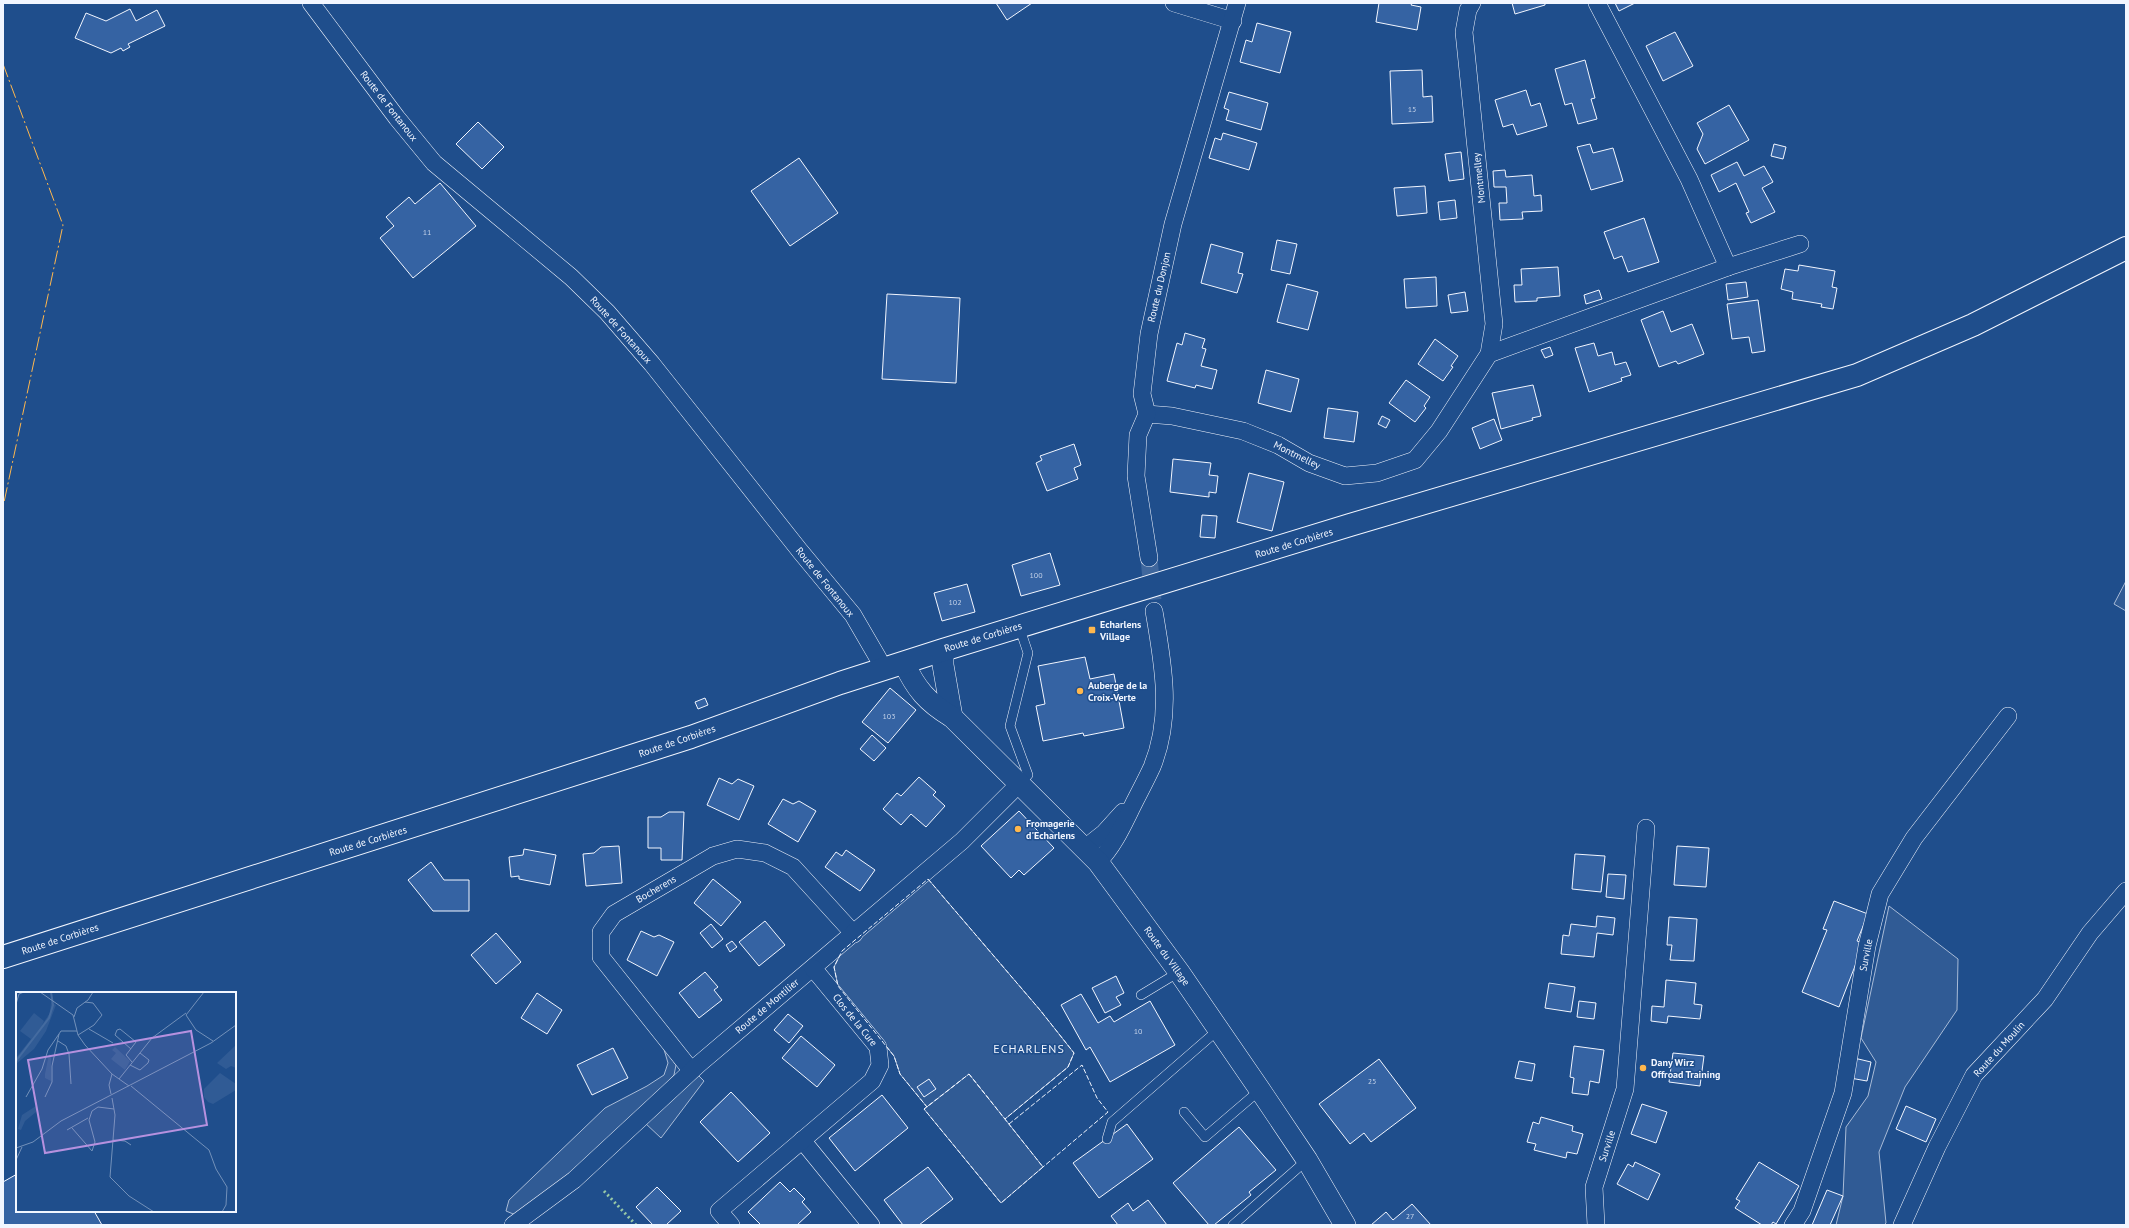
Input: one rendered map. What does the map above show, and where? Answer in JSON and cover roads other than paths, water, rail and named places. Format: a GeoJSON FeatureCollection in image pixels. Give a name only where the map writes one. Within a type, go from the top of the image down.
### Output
{"type":"FeatureCollection","features":[{"type":"Feature","properties":{"kind":"main road","name":"Route de Corbières"},"geometry":{"type":"LineString","coordinates":[[3,957],[691,737],[904,662],[1350,525],[1857,375],[1973,325],[2126,248]]}},
{"type":"Feature","properties":{"kind":"street","name":"Route de Fontanoux"},"geometry":{"type":"LineString","coordinates":[[311,3],[397,118],[434,162],[571,277],[607,312],[652,364],[853,615],[878,658],[882,669]]}},
{"type":"Feature","properties":{"kind":"street"},"geometry":{"type":"LineString","coordinates":[[1174,3],[1233,21]]}},
{"type":"Feature","properties":{"kind":"street","name":"Route du Donjon"},"geometry":{"type":"LineString","coordinates":[[1147,414],[1142,394],[1148,334],[1173,224],[1237,3]]}},
{"type":"Feature","properties":{"kind":"street","name":"Montmelley"},"geometry":{"type":"LineString","coordinates":[[1147,414],[1172,416],[1243,432],[1278,445],[1309,463],[1345,476],[1377,473],[1415,460],[1439,431],[1489,354],[1494,324],[1464,32],[1468,10],[1472,3]]}},
{"type":"Feature","properties":{"kind":"street"},"geometry":{"type":"LineString","coordinates":[[1598,3],[1689,179],[1728,267]]}},
{"type":"Feature","properties":{"kind":"street"},"geometry":{"type":"LineString","coordinates":[[1489,354],[1728,267],[1800,244]]}},
{"type":"Feature","properties":{"kind":"street"},"geometry":{"type":"LineString","coordinates":[[1147,414],[1138,435],[1136,476],[1149,558]]}},
{"type":"Feature","properties":{"kind":"street"},"geometry":{"type":"LineString","coordinates":[[1091,855],[1104,833],[1137,795],[1154,761],[1164,717],[1164,670],[1154,611]]}},
{"type":"Feature","properties":{"kind":"street"},"geometry":{"type":"LineString","coordinates":[[943,650],[943,665],[952,717]]}},
{"type":"Feature","properties":{"kind":"street","name":"Route du Village"},"geometry":{"type":"LineString","coordinates":[[904,662],[914,683],[926,698],[935,707],[952,717],[1091,855],[1179,972],[1307,1160],[1345,1225]]}},
{"type":"Feature","properties":{"kind":"street","name":"Surville"},"geometry":{"type":"LineString","coordinates":[[1793,1225],[1802,1211],[1843,1093],[1867,946],[1880,894],[1914,838],[2008,716]]}},
{"type":"Feature","properties":{"kind":"street","name":"Route de Montilier"},"geometry":{"type":"LineString","coordinates":[[513,1225],[574,1180],[691,1070],[854,934],[962,841],[1019,784]]}},
{"type":"Feature","properties":{"kind":"street","name":"Surville"},"geometry":{"type":"LineString","coordinates":[[1596,1225],[1594,1211],[1594,1188],[1625,1089],[1646,828]]}},
{"type":"Feature","properties":{"kind":"street","name":"Bocherens"},"geometry":{"type":"LineString","coordinates":[[691,1070],[601,957],[601,932],[614,914],[713,856],[737,848],[765,853],[793,867],[854,934]]}},
{"type":"Feature","properties":{"kind":"street","name":"Route du Moulin"},"geometry":{"type":"LineString","coordinates":[[1902,1225],[1937,1147],[1974,1075],[2045,999],[2090,933],[2126,891]]}},
{"type":"Feature","properties":{"kind":"street","name":"Clos de la Cure"},"geometry":{"type":"LineString","coordinates":[[731,1225],[719,1212],[872,1081],[880,1065],[878,1047],[813,968]]}},
{"type":"Feature","properties":{"kind":"street"},"geometry":{"type":"LineString","coordinates":[[802,1140],[871,1225]]}},
{"type":"Feature","properties":{"kind":"lane"},"geometry":{"type":"LineString","coordinates":[[1019,626],[1028,653],[1010,726],[1028,776],[1019,784]]}},
{"type":"Feature","properties":{"kind":"lane"},"geometry":{"type":"LineString","coordinates":[[1141,995],[1179,972]]}},
{"type":"Feature","properties":{"kind":"lane"},"geometry":{"type":"LineString","coordinates":[[1107,1139],[1112,1122],[1218,1030]]}},
{"type":"Feature","properties":{"kind":"lane"},"geometry":{"type":"LineString","coordinates":[[1184,1112],[1205,1137],[1260,1090]]}},
{"type":"Feature","properties":{"kind":"lane"},"geometry":{"type":"LineString","coordinates":[[1233,1225],[1307,1160]]}},
{"type":"Feature","properties":{"kind":"tunnel"},"geometry":{"type":"LineString","coordinates":[[1149,558],[1154,611]]}},
{"type":"Feature","properties":{"kind":"place","name":"Echarlens Village"},"geometry":{"type":"Point","coordinates":[1092,630]}},
{"type":"Feature","properties":{"kind":"place","name":"Auberge de la Croix-Verte"},"geometry":{"type":"Point","coordinates":[1080,691]}},
{"type":"Feature","properties":{"kind":"place","name":"Fromagerie d'Echarlens"},"geometry":{"type":"Point","coordinates":[1018,829]}},
{"type":"Feature","properties":{"kind":"place","name":"Dany Wirz Offroad Training"},"geometry":{"type":"Point","coordinates":[1643,1068]}},
{"type":"Feature","properties":{"kind":"district","name":"ECHARLENS"},"geometry":{"type":"Point","coordinates":[1029,1048]}}]}
